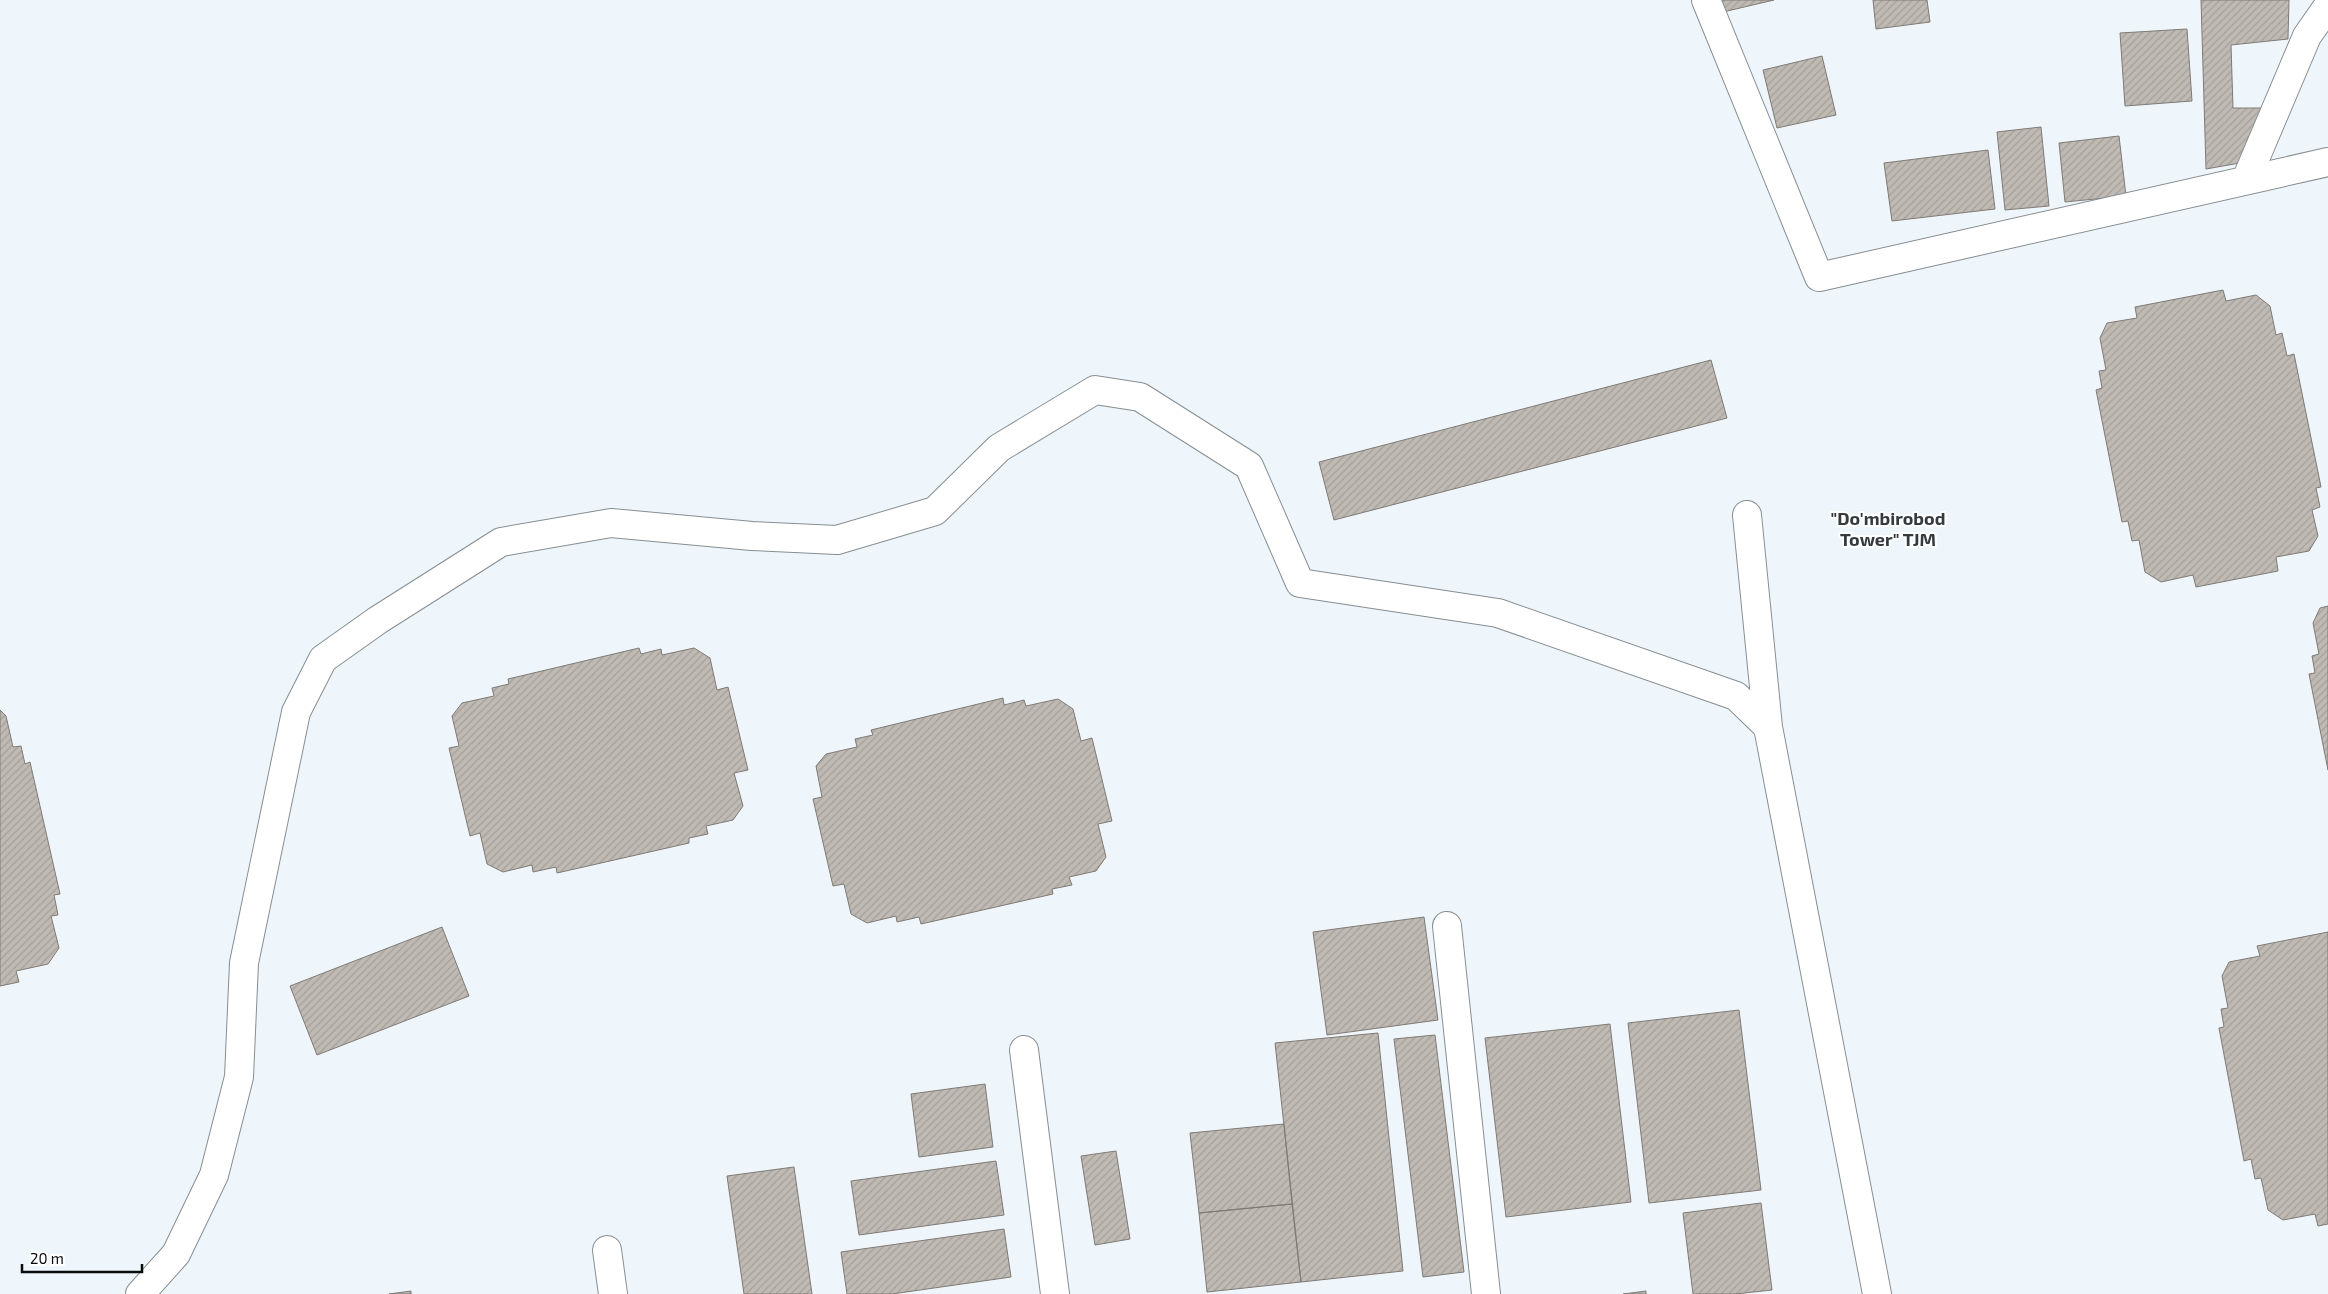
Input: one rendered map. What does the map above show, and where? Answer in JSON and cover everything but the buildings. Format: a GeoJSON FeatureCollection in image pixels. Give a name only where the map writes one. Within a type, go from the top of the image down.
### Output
{"type":"FeatureCollection","features":[{"type":"Feature","properties":{"kind":"lane"},"geometry":{"type":"LineString","coordinates":[[1706,0],[1819,277],[2328,162]]}},
{"type":"Feature","properties":{"kind":"lane"},"geometry":{"type":"LineString","coordinates":[[2246,180],[2307,36],[2328,6]]}},
{"type":"Feature","properties":{"kind":"lane"},"geometry":{"type":"LineString","coordinates":[[140,1294],[176,1254],[214,1175],[239,1077],[244,963],[296,712],[323,659],[378,620],[501,542],[610,523],[752,536],[837,540],[935,511],[1000,448],[1095,390],[1140,397],[1249,466],[1300,583],[1498,614],[1736,696],[1768,726]]}},
{"type":"Feature","properties":{"kind":"lane"},"geometry":{"type":"LineString","coordinates":[[1747,515],[1768,726],[1877,1294]]}},
{"type":"Feature","properties":{"kind":"lane"},"geometry":{"type":"LineString","coordinates":[[1447,926],[1486,1294]]}},
{"type":"Feature","properties":{"kind":"lane"},"geometry":{"type":"LineString","coordinates":[[1024,1050],[1055,1294]]}},
{"type":"Feature","properties":{"kind":"lane"},"geometry":{"type":"LineString","coordinates":[[607,1250],[613,1294]]}},
{"type":"Feature","properties":{"kind":"district","name":"\"Do'mbirobod Tower\" TJM"},"geometry":{"type":"Point","coordinates":[1888,528]}}]}
